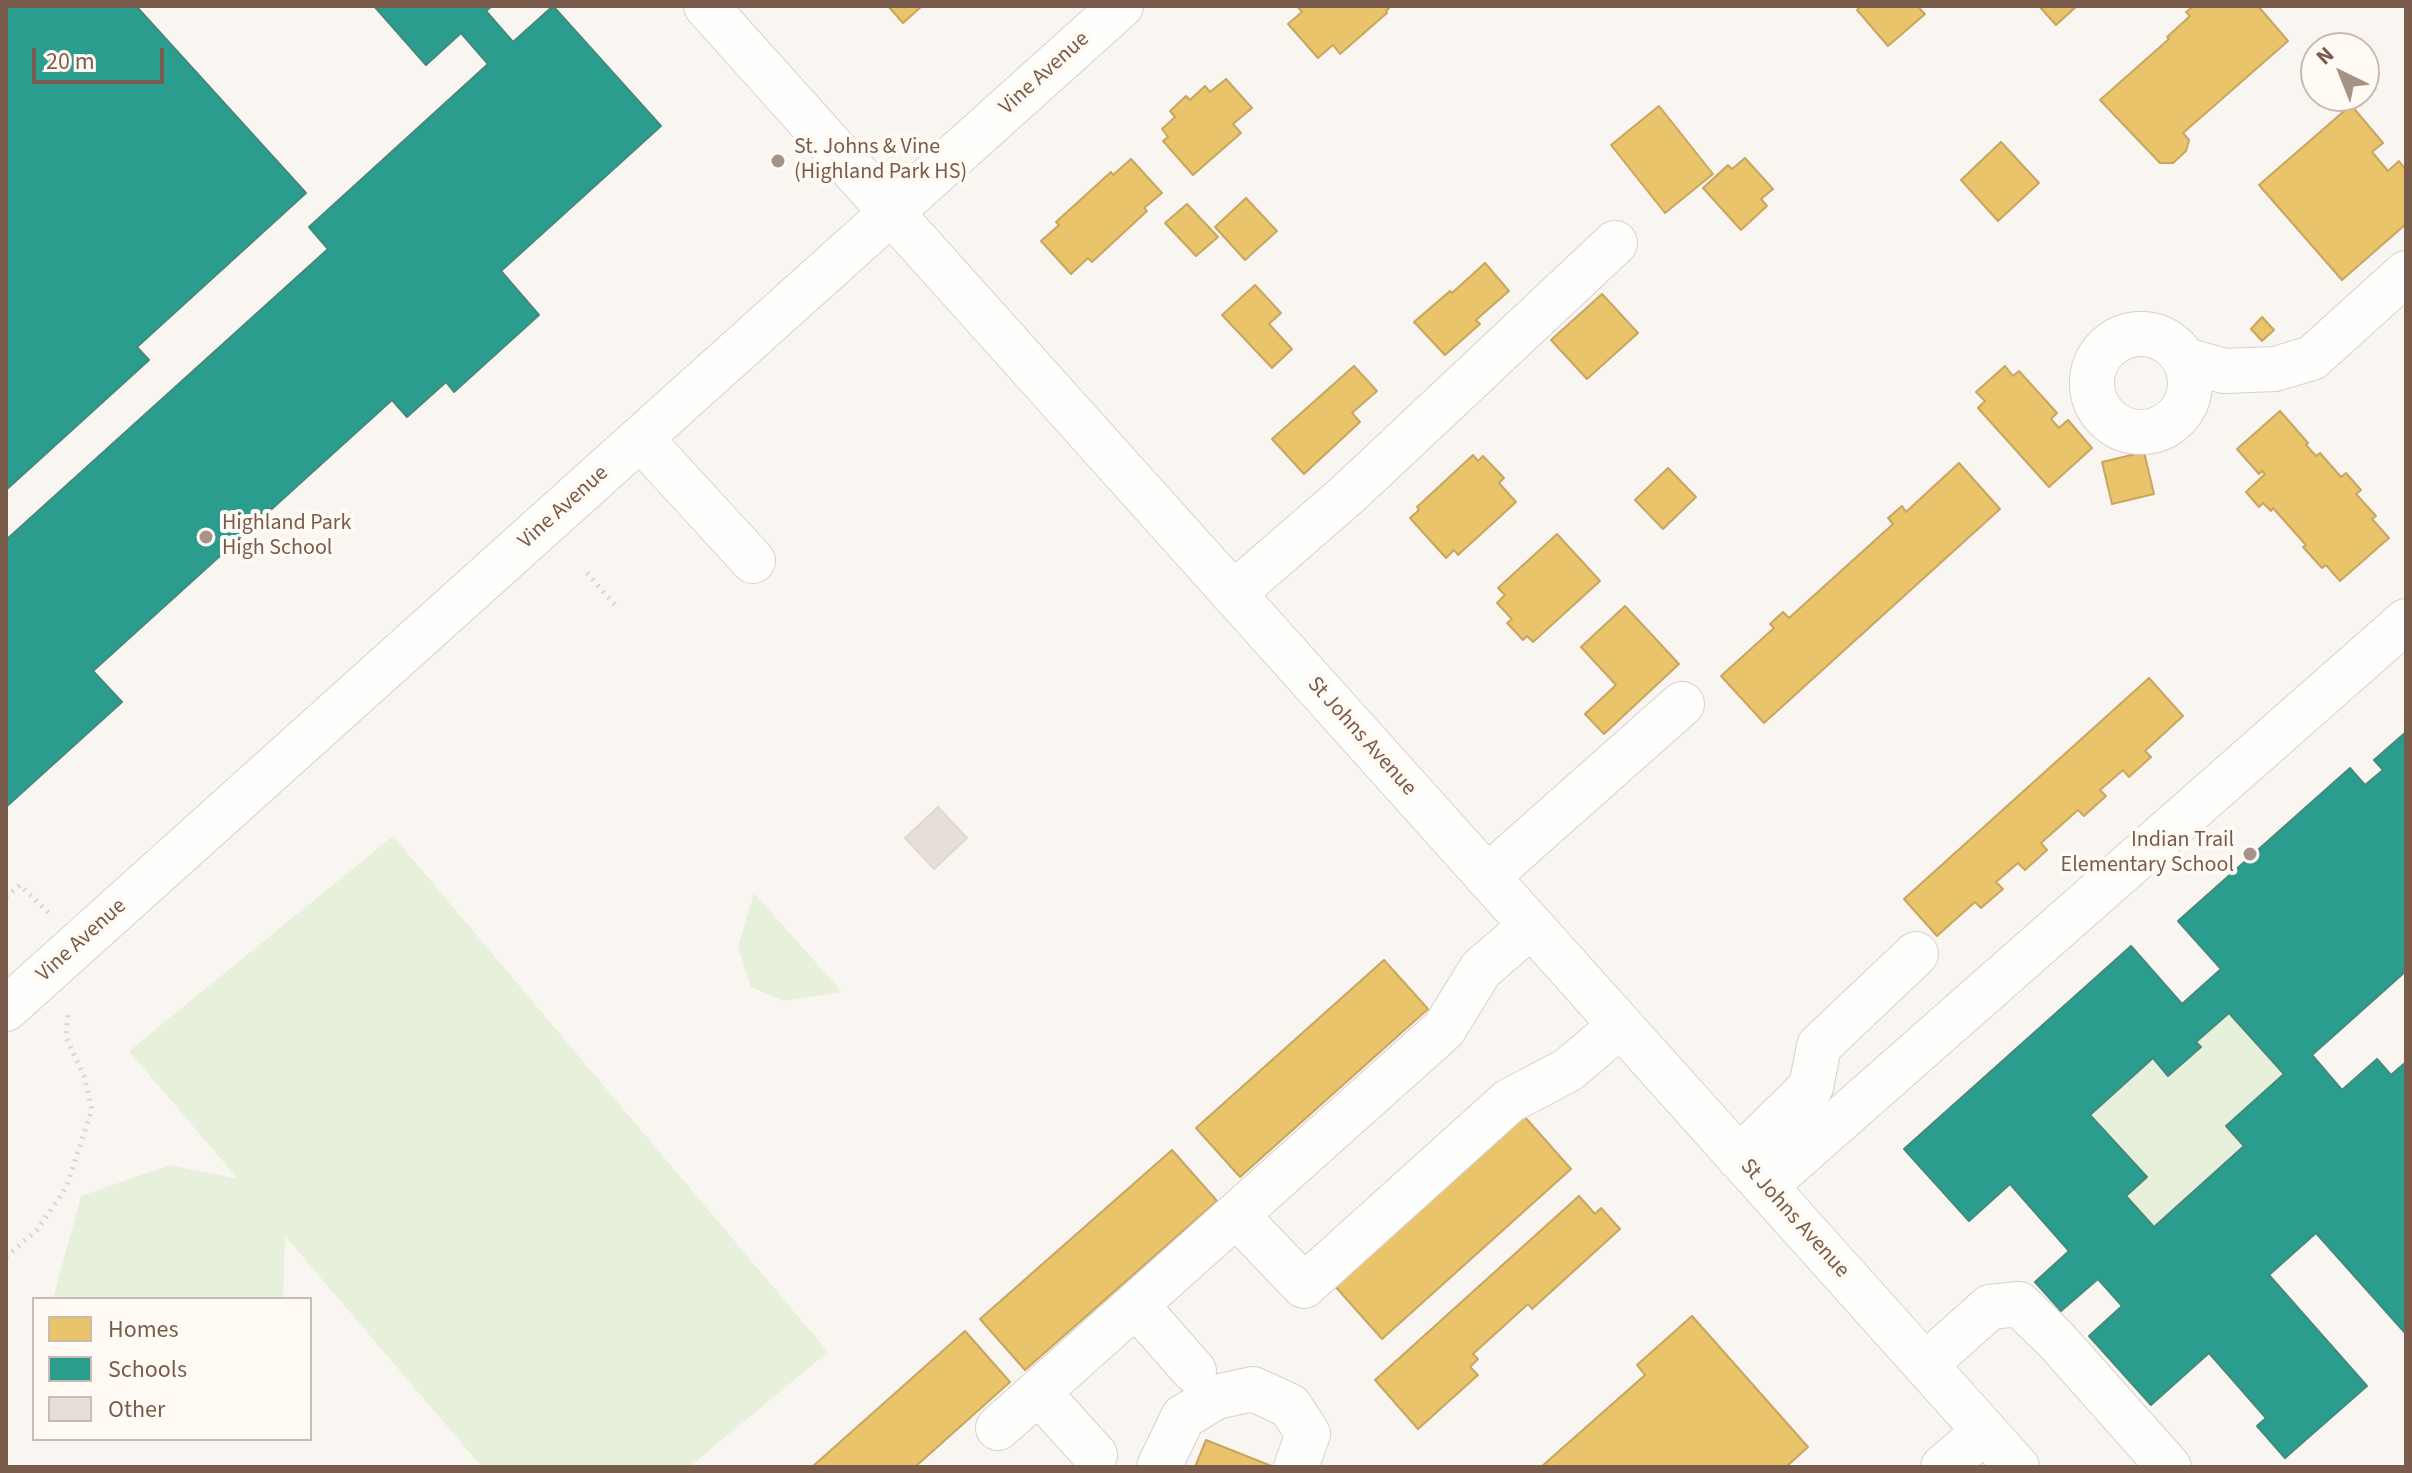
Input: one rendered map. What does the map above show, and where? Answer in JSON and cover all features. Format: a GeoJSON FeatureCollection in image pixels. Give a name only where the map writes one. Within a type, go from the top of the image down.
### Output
{"type":"FeatureCollection","features":[{"type":"Feature","properties":{"kind":"street","name":"St Johns Avenue"},"geometry":{"type":"LineString","coordinates":[[706,6],[2017,1467]]}},
{"type":"Feature","properties":{"kind":"street","name":"Vine Avenue"},"geometry":{"type":"LineString","coordinates":[[6,1009],[1121,6]]}},
{"type":"Feature","properties":{"kind":"street"},"geometry":{"type":"LineString","coordinates":[[1233,594],[1348,494],[1615,243]]}},
{"type":"Feature","properties":{"kind":"street"},"geometry":{"type":"LineString","coordinates":[[2185,360],[2224,371],[2275,369],[2312,358],[2406,273]]}},
{"type":"Feature","properties":{"kind":"street"},"geometry":{"type":"LineString","coordinates":[[641,439],[753,561]]}},
{"type":"Feature","properties":{"kind":"street"},"geometry":{"type":"LineString","coordinates":[[1752,1172],[2406,621]]}},
{"type":"Feature","properties":{"kind":"street"},"geometry":{"type":"LineString","coordinates":[[1487,877],[1682,704]]}},
{"type":"Feature","properties":{"kind":"street"},"geometry":{"type":"LineString","coordinates":[[998,1428],[1444,1029],[1481,969],[1531,926]]}},
{"type":"Feature","properties":{"kind":"street"},"geometry":{"type":"LineString","coordinates":[[1752,1172],[1811,1087],[1819,1046],[1916,954]]}},
{"type":"Feature","properties":{"kind":"street"},"geometry":{"type":"LineString","coordinates":[[1236,1215],[1304,1286],[1509,1101],[1568,1070],[1620,1026]]}},
{"type":"Feature","properties":{"kind":"street"},"geometry":{"type":"LineString","coordinates":[[1925,1365],[1990,1307],[2019,1304],[2057,1341],[2169,1467]]}},
{"type":"Feature","properties":{"kind":"street"},"geometry":{"type":"LineString","coordinates":[[1136,1305],[1194,1371]]}},
{"type":"Feature","properties":{"kind":"street"},"geometry":{"type":"LineString","coordinates":[[1159,1467],[1183,1417],[1216,1397],[1253,1389],[1290,1406],[1308,1434],[1296,1467]]}},
{"type":"Feature","properties":{"kind":"street"},"geometry":{"type":"LineString","coordinates":[[1039,1393],[1095,1455]]}},
{"type":"Feature","properties":{"kind":"street"},"geometry":{"type":"LineString","coordinates":[[1943,1467],[1985,1431]]}},
{"type":"Feature","properties":{"kind":"path"},"geometry":{"type":"LineString","coordinates":[[587,573],[615,605]]}},
{"type":"Feature","properties":{"kind":"path"},"geometry":{"type":"LineString","coordinates":[[6,897],[20,885],[58,921]]}},
{"type":"Feature","properties":{"kind":"path"},"geometry":{"type":"LineString","coordinates":[[6,1257],[37,1230],[66,1188],[92,1109],[84,1076],[66,1037]]}},
{"type":"Feature","properties":{"kind":"green space"},"geometry":{"type":"Polygon","coordinates":[[[393,836],[828,1352],[689,1467],[482,1467],[285,1236],[283,1297],[54,1297],[81,1196],[170,1165],[238,1179],[129,1051],[393,836]]]}},
{"type":"Feature","properties":{"kind":"green space"},"geometry":{"type":"Polygon","coordinates":[[[754,893],[842,992],[784,1001],[751,987],[738,947],[754,893]]]}},
{"type":"Feature","properties":{"kind":"green space"},"geometry":{"type":"Polygon","coordinates":[[[2229,1013],[2284,1074],[2227,1127],[2244,1146],[2154,1227],[2126,1196],[2146,1177],[2090,1115],[2153,1058],[2168,1075],[2200,1048],[2196,1042],[2229,1013]]]}},
{"type":"Feature","properties":{"kind":"building: Homes"},"geometry":{"type":"Polygon","coordinates":[[[888,6],[922,6],[903,23],[888,6]]]}},
{"type":"Feature","properties":{"kind":"building: Homes"},"geometry":{"type":"Polygon","coordinates":[[[1297,6],[1391,6],[1340,54],[1333,45],[1318,58],[1288,24],[1302,12],[1297,6]]]}},
{"type":"Feature","properties":{"kind":"building: Homes"},"geometry":{"type":"Polygon","coordinates":[[[1861,6],[1917,6],[1925,14],[1888,46],[1857,10],[1861,6]]]}},
{"type":"Feature","properties":{"kind":"building: Homes"},"geometry":{"type":"Polygon","coordinates":[[[2039,6],[2077,6],[2056,25],[2039,6]]]}},
{"type":"Feature","properties":{"kind":"building: Homes"},"geometry":{"type":"Polygon","coordinates":[[[2194,6],[2258,6],[2288,41],[2183,133],[2189,140],[2186,151],[2173,163],[2160,163],[2100,100],[2169,39],[2167,37],[2190,16],[2186,12],[2194,6]]]}},
{"type":"Feature","properties":{"kind":"building: Homes"},"geometry":{"type":"Polygon","coordinates":[[[1226,79],[1252,108],[1233,124],[1241,133],[1193,175],[1163,141],[1168,137],[1162,129],[1175,117],[1170,111],[1186,96],[1190,100],[1205,86],[1210,92],[1226,79]]]}},
{"type":"Feature","properties":{"kind":"building: Homes"},"geometry":{"type":"Polygon","coordinates":[[[1659,106],[1713,174],[1665,213],[1611,145],[1659,106]]]}},
{"type":"Feature","properties":{"kind":"building: Homes"},"geometry":{"type":"Polygon","coordinates":[[[2343,112],[2357,112],[2383,143],[2372,152],[2388,171],[2399,161],[2406,170],[2406,224],[2342,280],[2259,185],[2343,112]]]}},
{"type":"Feature","properties":{"kind":"building: Homes"},"geometry":{"type":"Polygon","coordinates":[[[2001,142],[2039,183],[1998,221],[1961,180],[2001,142]]]}},
{"type":"Feature","properties":{"kind":"building: Homes"},"geometry":{"type":"Polygon","coordinates":[[[1745,158],[1773,189],[1761,199],[1767,206],[1741,230],[1703,188],[1728,165],[1732,169],[1745,158]]]}},
{"type":"Feature","properties":{"kind":"building: Homes"},"geometry":{"type":"Polygon","coordinates":[[[1131,159],[1162,193],[1092,262],[1088,258],[1071,274],[1041,241],[1059,225],[1056,222],[1111,172],[1113,175],[1131,159]]]}},
{"type":"Feature","properties":{"kind":"building: Homes"},"geometry":{"type":"Polygon","coordinates":[[[1246,198],[1277,231],[1245,260],[1215,227],[1246,198]]]}},
{"type":"Feature","properties":{"kind":"building: Homes"},"geometry":{"type":"Polygon","coordinates":[[[1187,204],[1218,237],[1196,256],[1165,223],[1187,204]]]}},
{"type":"Feature","properties":{"kind":"building: Homes"},"geometry":{"type":"Polygon","coordinates":[[[1485,263],[1509,291],[1476,320],[1480,324],[1445,355],[1414,322],[1485,263]]]}},
{"type":"Feature","properties":{"kind":"building: Homes"},"geometry":{"type":"Polygon","coordinates":[[[1255,285],[1281,313],[1269,324],[1292,349],[1272,368],[1222,315],[1255,285]]]}},
{"type":"Feature","properties":{"kind":"building: Homes"},"geometry":{"type":"Polygon","coordinates":[[[1602,294],[1638,333],[1587,379],[1551,340],[1602,294]]]}},
{"type":"Feature","properties":{"kind":"building: Homes"},"geometry":{"type":"Polygon","coordinates":[[[2262,317],[2274,330],[2262,341],[2251,329],[2262,317]]]}},
{"type":"Feature","properties":{"kind":"building: Homes"},"geometry":{"type":"Polygon","coordinates":[[[1354,366],[1377,391],[1352,413],[1360,422],[1304,474],[1272,439],[1354,366]]]}},
{"type":"Feature","properties":{"kind":"building: Homes"},"geometry":{"type":"Polygon","coordinates":[[[2005,366],[2013,376],[2019,371],[2057,413],[2051,419],[2059,428],[2068,420],[2092,448],[2049,487],[1978,408],[1985,401],[1976,392],[2005,366]]]}},
{"type":"Feature","properties":{"kind":"building: Homes"},"geometry":{"type":"Polygon","coordinates":[[[2280,411],[2316,456],[2320,453],[2341,477],[2346,473],[2361,490],[2356,494],[2376,516],[2372,519],[2389,538],[2340,581],[2326,565],[2322,568],[2273,508],[2271,511],[2263,503],[2259,507],[2246,492],[2265,474],[2262,471],[2259,474],[2237,449],[2280,411]]]}},
{"type":"Feature","properties":{"kind":"building: Homes"},"geometry":{"type":"Polygon","coordinates":[[[2144,452],[2154,494],[2112,504],[2102,462],[2144,452]]]}},
{"type":"Feature","properties":{"kind":"building: Homes"},"geometry":{"type":"Polygon","coordinates":[[[1473,455],[1478,461],[1483,456],[1504,478],[1499,483],[1516,502],[1458,555],[1454,550],[1446,558],[1410,518],[1419,510],[1417,507],[1473,455]]]}},
{"type":"Feature","properties":{"kind":"building: Homes"},"geometry":{"type":"Polygon","coordinates":[[[1959,463],[2000,509],[1764,723],[1721,676],[1774,628],[1770,624],[1783,612],[1789,618],[1893,524],[1888,518],[1902,506],[1906,512],[1959,463]]]}},
{"type":"Feature","properties":{"kind":"building: Homes"},"geometry":{"type":"Polygon","coordinates":[[[1668,468],[1696,497],[1663,529],[1635,500],[1668,468]]]}},
{"type":"Feature","properties":{"kind":"building: Homes"},"geometry":{"type":"Polygon","coordinates":[[[1557,534],[1600,581],[1533,642],[1527,636],[1523,640],[1507,623],[1512,619],[1497,603],[1505,595],[1498,588],[1557,534]]]}},
{"type":"Feature","properties":{"kind":"building: Homes"},"geometry":{"type":"Polygon","coordinates":[[[1625,606],[1679,664],[1604,734],[1585,714],[1616,685],[1581,647],[1625,606]]]}},
{"type":"Feature","properties":{"kind":"building: Homes"},"geometry":{"type":"Polygon","coordinates":[[[2149,678],[2183,716],[2145,751],[2151,757],[2129,777],[2123,770],[2100,790],[2106,796],[2084,816],[2078,810],[2041,843],[2047,850],[2025,870],[2018,863],[1996,882],[2003,889],[1981,908],[1975,902],[1937,936],[1904,899],[2149,678]]]}},
{"type":"Feature","properties":{"kind":"building: Homes"},"geometry":{"type":"Polygon","coordinates":[[[1384,960],[1428,1009],[1240,1177],[1196,1128],[1384,960]]]}},
{"type":"Feature","properties":{"kind":"building: Homes"},"geometry":{"type":"Polygon","coordinates":[[[1524,1116],[1571,1169],[1382,1339],[1334,1285],[1524,1116]]]}},
{"type":"Feature","properties":{"kind":"building: Homes"},"geometry":{"type":"Polygon","coordinates":[[[1172,1150],[1217,1201],[1025,1370],[980,1319],[1172,1150]]]}},
{"type":"Feature","properties":{"kind":"building: Homes"},"geometry":{"type":"Polygon","coordinates":[[[1579,1196],[1595,1214],[1601,1208],[1620,1229],[1532,1309],[1528,1304],[1473,1354],[1478,1359],[1470,1367],[1478,1375],[1418,1429],[1375,1380],[1579,1196]]]}},
{"type":"Feature","properties":{"kind":"building: Homes"},"geometry":{"type":"Polygon","coordinates":[[[1692,1316],[1808,1447],[1786,1467],[1541,1467],[1645,1375],[1637,1365],[1692,1316]]]}},
{"type":"Feature","properties":{"kind":"building: Homes"},"geometry":{"type":"Polygon","coordinates":[[[965,1331],[1010,1382],[915,1467],[812,1467],[965,1331]]]}},
{"type":"Feature","properties":{"kind":"building: Homes"},"geometry":{"type":"Polygon","coordinates":[[[1206,1440],[1274,1467],[1195,1467],[1206,1440]]]}},
{"type":"Feature","properties":{"kind":"building: Schools"},"geometry":{"type":"Polygon","coordinates":[[[6,6],[136,6],[306,193],[137,347],[149,360],[6,490],[6,6]]]}},
{"type":"Feature","properties":{"kind":"building: Schools","name":"Highland Park High School"},"geometry":{"type":"Polygon","coordinates":[[[374,6],[492,6],[486,11],[513,42],[553,6],[661,126],[501,271],[539,315],[454,392],[446,382],[407,417],[392,400],[93,671],[122,702],[6,807],[6,540],[328,249],[309,227],[488,64],[461,33],[426,65],[374,6]]]}},
{"type":"Feature","properties":{"kind":"building: Schools","name":"Indian Trail Elementary School"},"geometry":{"type":"Polygon","coordinates":[[[2406,732],[2406,971],[2312,1055],[2342,1090],[2377,1059],[2391,1075],[2406,1062],[2406,1334],[2316,1233],[2269,1275],[2367,1386],[2285,1458],[2257,1426],[2266,1418],[2209,1353],[2151,1405],[2089,1336],[2122,1306],[2098,1279],[2061,1311],[2035,1282],[2069,1251],[2010,1184],[1969,1221],[1904,1149],[2131,946],[2182,1004],[2221,969],[2178,921],[2350,768],[2365,785],[2383,770],[2374,760],[2406,732]],[[2229,1013],[2196,1042],[2201,1047],[2168,1076],[2153,1058],[2090,1115],[2147,1177],[2126,1196],[2154,1227],[2244,1146],[2226,1126],[2284,1074],[2229,1013]]]}},
{"type":"Feature","properties":{"kind":"building: Other"},"geometry":{"type":"Polygon","coordinates":[[[938,807],[967,838],[934,869],[905,838],[938,807]]]}},
{"type":"Feature","properties":{"kind":"place","name":"St. Johns & Vine (Highland Park HS)"},"geometry":{"type":"Point","coordinates":[778,161]}},
{"type":"Feature","properties":{"kind":"place","name":"Highland Park High School"},"geometry":{"type":"Point","coordinates":[206,537]}},
{"type":"Feature","properties":{"kind":"place","name":"Indian Trail Elementary School"},"geometry":{"type":"Point","coordinates":[2250,854]}}]}
